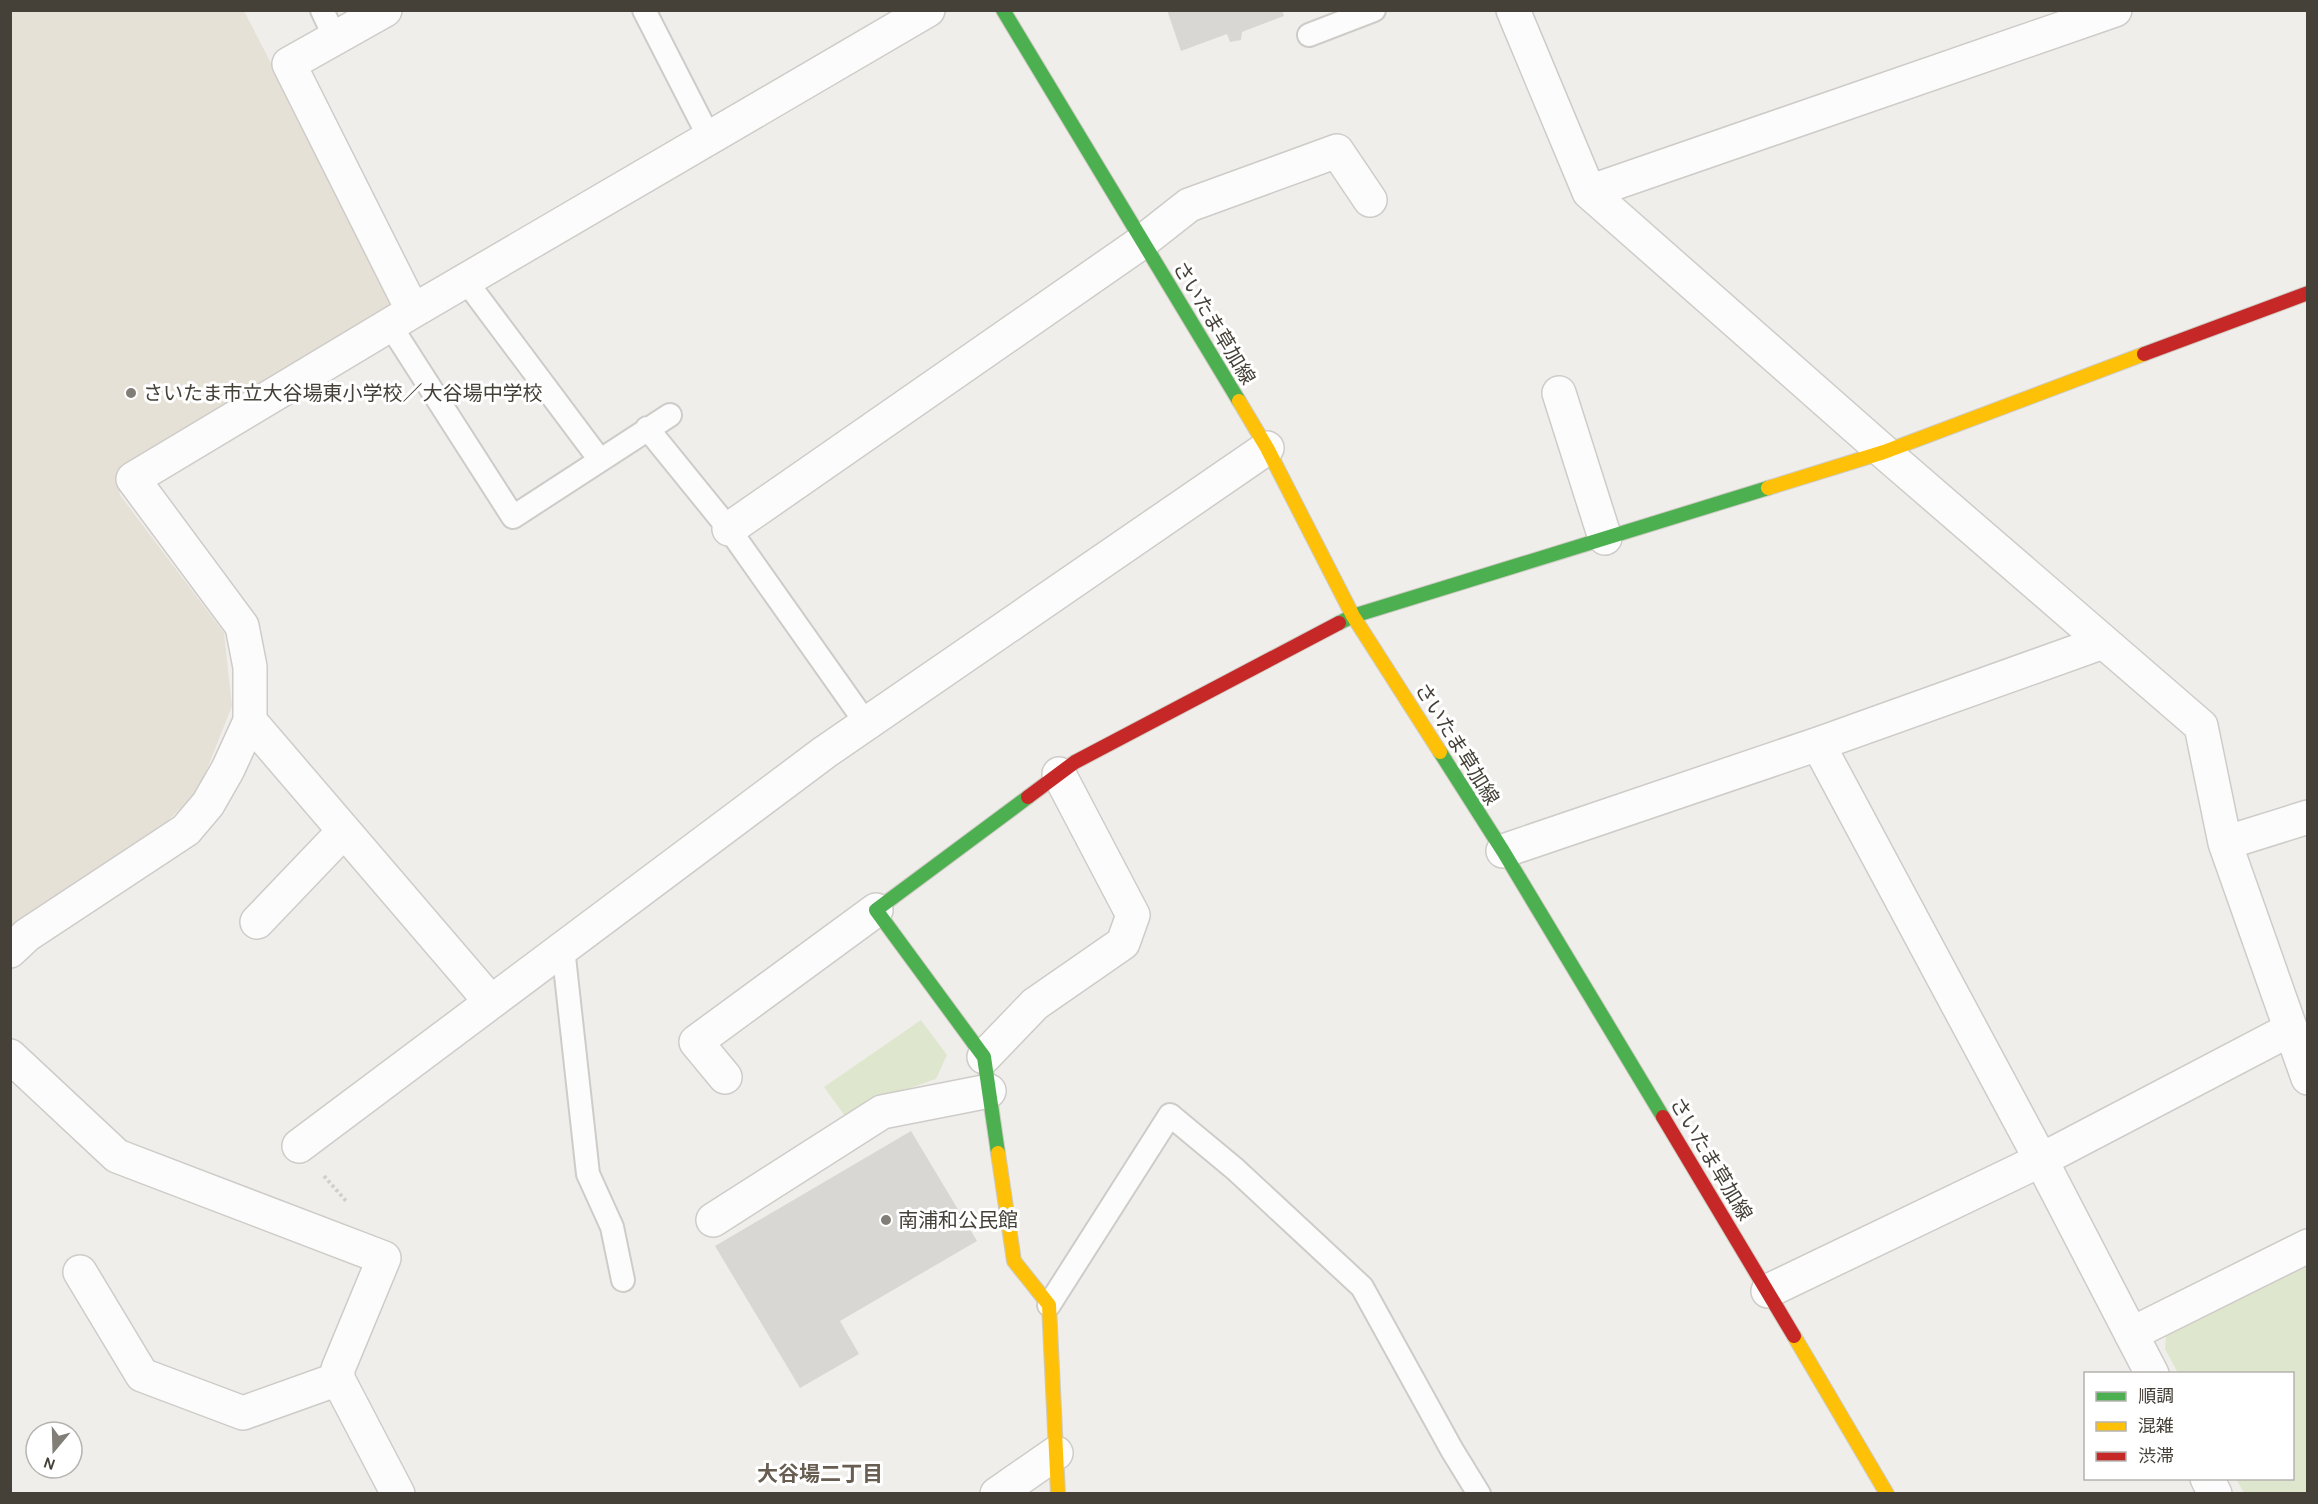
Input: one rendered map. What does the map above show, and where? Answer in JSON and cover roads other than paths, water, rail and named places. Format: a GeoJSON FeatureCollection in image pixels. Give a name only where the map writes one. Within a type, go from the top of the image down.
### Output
{"type":"FeatureCollection","features":[{"type":"Feature","properties":{"kind":"street"},"geometry":{"type":"LineString","coordinates":[[385,10],[328,24],[289,64],[402,318]]}},
{"type":"Feature","properties":{"kind":"street"},"geometry":{"type":"LineString","coordinates":[[10,951],[27,936],[186,830],[208,804],[228,769],[250,721],[250,667],[242,627],[133,479],[402,318],[928,10]]}},
{"type":"Feature","properties":{"kind":"street","name":"さいたま草加線"},"geometry":{"type":"LineString","coordinates":[[1003,10],[1267,448],[1353,615],[1503,852],[1768,1290],[1887,1494]]}},
{"type":"Feature","properties":{"kind":"street"},"geometry":{"type":"LineString","coordinates":[[1513,10],[1589,192],[1884,452],[2201,726],[2225,843],[2307,1078]]}},
{"type":"Feature","properties":{"kind":"street"},"geometry":{"type":"LineString","coordinates":[[1589,192],[2115,10]]}},
{"type":"Feature","properties":{"kind":"street"},"geometry":{"type":"LineString","coordinates":[[729,529],[1142,242],[1189,205],[1337,151],[1370,200]]}},
{"type":"Feature","properties":{"kind":"street"},"geometry":{"type":"LineString","coordinates":[[725,1077],[696,1042],[1075,762],[1353,615],[1884,452],[2307,293]]}},
{"type":"Feature","properties":{"kind":"street"},"geometry":{"type":"LineString","coordinates":[[1559,393],[1605,538]]}},
{"type":"Feature","properties":{"kind":"street"},"geometry":{"type":"LineString","coordinates":[[299,1146],[825,752],[1267,448]]}},
{"type":"Feature","properties":{"kind":"street"},"geometry":{"type":"LineString","coordinates":[[1503,852],[1818,744],[2103,642]]}},
{"type":"Feature","properties":{"kind":"street"},"geometry":{"type":"LineString","coordinates":[[250,721],[491,1002]]}},
{"type":"Feature","properties":{"kind":"street"},"geometry":{"type":"LineString","coordinates":[[1818,744],[2041,1160],[2151,1372]]}},
{"type":"Feature","properties":{"kind":"street"},"geometry":{"type":"LineString","coordinates":[[984,1057],[1035,1004],[1123,944],[1133,915],[1059,774]]}},
{"type":"Feature","properties":{"kind":"street"},"geometry":{"type":"LineString","coordinates":[[2225,843],[2307,817]]}},
{"type":"Feature","properties":{"kind":"street"},"geometry":{"type":"LineString","coordinates":[[257,922],[344,831]]}},
{"type":"Feature","properties":{"kind":"street"},"geometry":{"type":"LineString","coordinates":[[876,910],[984,1057],[1014,1261],[1049,1305],[1058,1494]]}},
{"type":"Feature","properties":{"kind":"street"},"geometry":{"type":"LineString","coordinates":[[1768,1290],[2041,1160],[2291,1029]]}},
{"type":"Feature","properties":{"kind":"street"},"geometry":{"type":"LineString","coordinates":[[10,1056],[117,1156],[384,1258],[338,1369],[338,1379],[398,1494]]}},
{"type":"Feature","properties":{"kind":"street"},"geometry":{"type":"LineString","coordinates":[[713,1220],[882,1112],[989,1091]]}},
{"type":"Feature","properties":{"kind":"street"},"geometry":{"type":"LineString","coordinates":[[2131,1334],[2307,1246]]}},
{"type":"Feature","properties":{"kind":"street"},"geometry":{"type":"LineString","coordinates":[[80,1272],[142,1375],[243,1413],[338,1379]]}},
{"type":"Feature","properties":{"kind":"street"},"geometry":{"type":"LineString","coordinates":[[997,1494],[1056,1454]]}},
{"type":"Feature","properties":{"kind":"street"},"geometry":{"type":"LineString","coordinates":[[2208,1480],[2215,1494]]}},
{"type":"Feature","properties":{"kind":"lane"},"geometry":{"type":"LineString","coordinates":[[644,10],[710,139]]}},
{"type":"Feature","properties":{"kind":"lane"},"geometry":{"type":"LineString","coordinates":[[1310,35],[1374,10]]}},
{"type":"Feature","properties":{"kind":"lane"},"geometry":{"type":"LineString","coordinates":[[466,281],[600,460]]}},
{"type":"Feature","properties":{"kind":"lane"},"geometry":{"type":"LineString","coordinates":[[402,318],[513,517],[670,415]]}},
{"type":"Feature","properties":{"kind":"lane"},"geometry":{"type":"LineString","coordinates":[[647,428],[729,529],[866,723]]}},
{"type":"Feature","properties":{"kind":"lane"},"geometry":{"type":"LineString","coordinates":[[563,948],[588,1174],[612,1227],[623,1280]]}},
{"type":"Feature","properties":{"kind":"lane"},"geometry":{"type":"LineString","coordinates":[[1049,1305],[1170,1115],[1235,1169],[1362,1287],[1452,1450],[1479,1494]]}},
{"type":"Feature","properties":{"kind":"place","name":"さいたま市立大谷場東小学校／大谷場中学校"},"geometry":{"type":"Point","coordinates":[131,393]}},
{"type":"Feature","properties":{"kind":"place","name":"南浦和公民館"},"geometry":{"type":"Point","coordinates":[886,1220]}},
{"type":"Feature","properties":{"kind":"district","name":"大谷場二丁目"},"geometry":{"type":"Point","coordinates":[820,1474]}}]}
